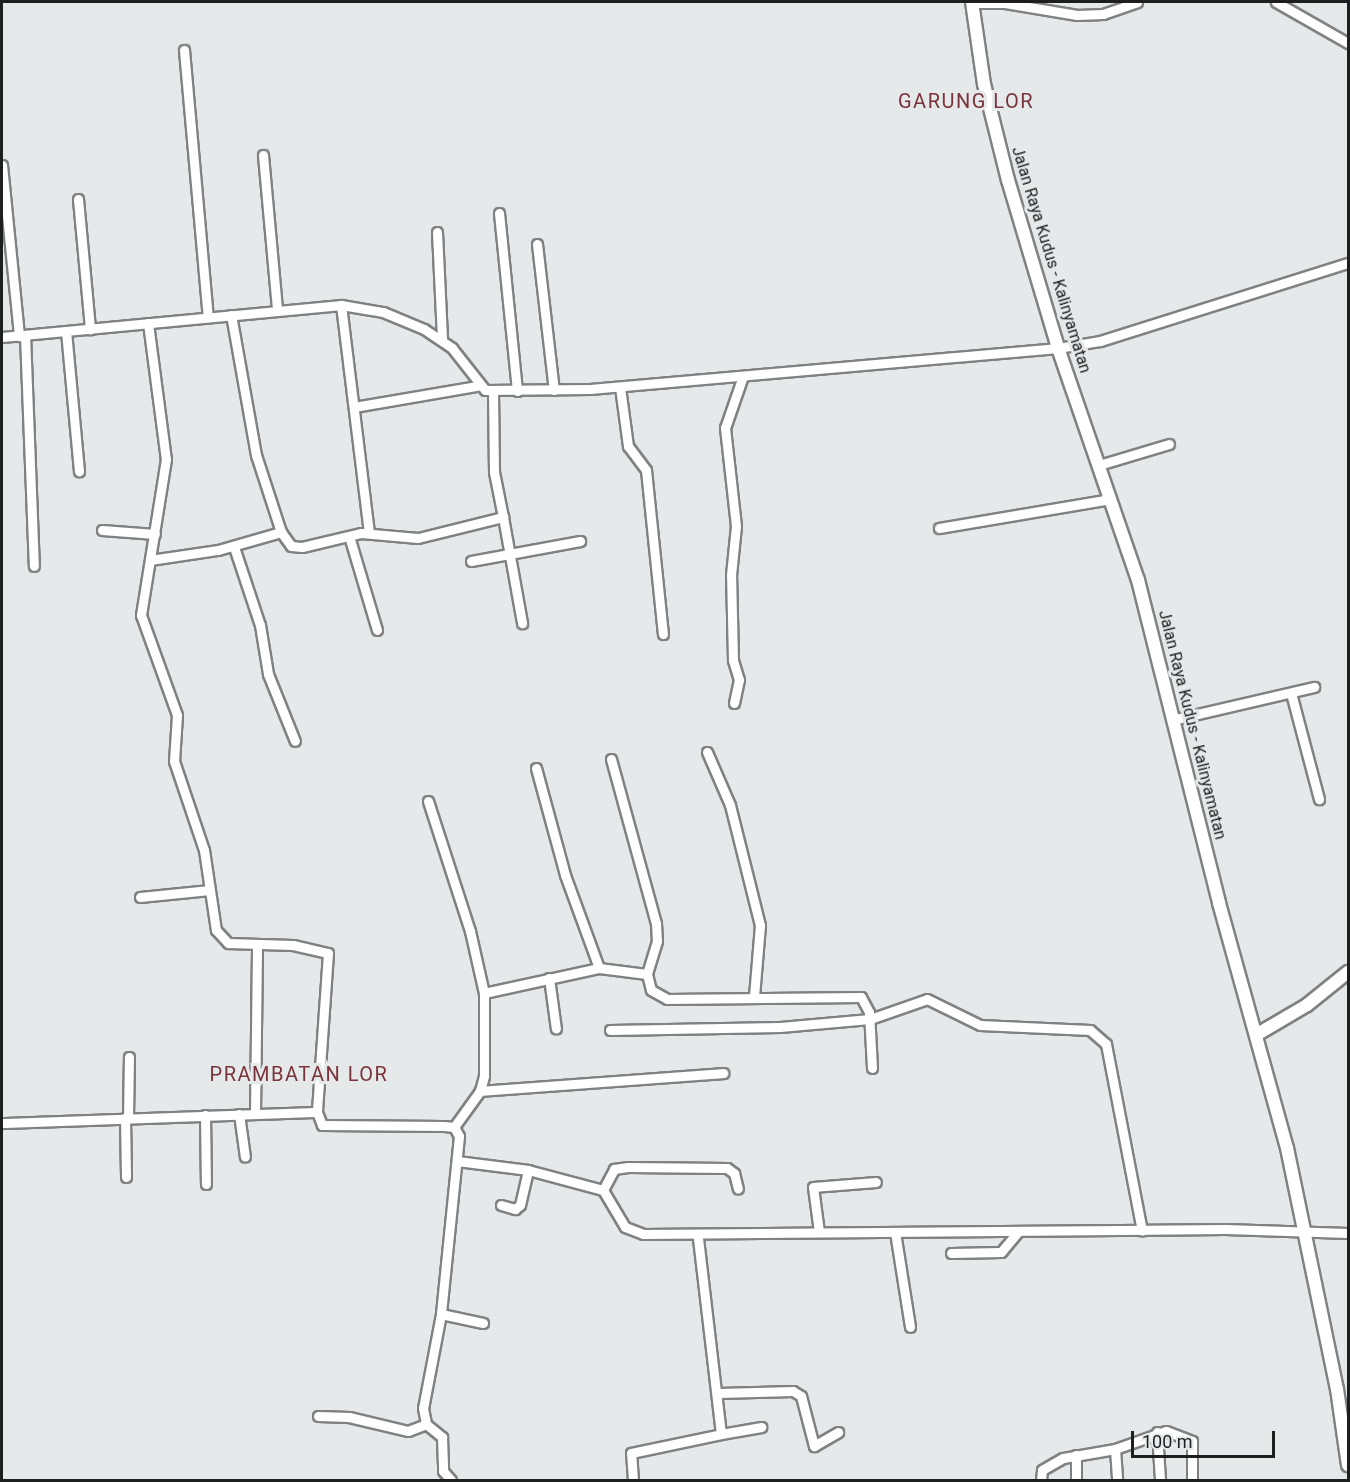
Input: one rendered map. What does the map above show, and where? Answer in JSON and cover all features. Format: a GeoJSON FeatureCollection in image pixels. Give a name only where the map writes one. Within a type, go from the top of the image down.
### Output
{"type":"FeatureCollection","features":[{"type":"Feature","properties":{"kind":"main road","name":"Jalan Raya Kudus - Kalinyamatan"},"geometry":{"type":"LineString","coordinates":[[973,2],[994,125],[1058,348],[1111,499],[1176,719],[1218,903],[1256,1035],[1306,1231],[1348,1465]]}},
{"type":"Feature","properties":{"kind":"main road"},"geometry":{"type":"LineString","coordinates":[[1256,1035],[1307,1005],[1348,972]]}},
{"type":"Feature","properties":{"kind":"street"},"geometry":{"type":"LineString","coordinates":[[973,2],[1026,5],[1077,15],[1103,14],[1137,2]]}},
{"type":"Feature","properties":{"kind":"street"},"geometry":{"type":"LineString","coordinates":[[1276,2],[1348,43]]}},
{"type":"Feature","properties":{"kind":"street"},"geometry":{"type":"LineString","coordinates":[[184,50],[208,317]]}},
{"type":"Feature","properties":{"kind":"street"},"geometry":{"type":"LineString","coordinates":[[263,155],[277,310]]}},
{"type":"Feature","properties":{"kind":"street"},"geometry":{"type":"LineString","coordinates":[[2,165],[22,336],[34,566]]}},
{"type":"Feature","properties":{"kind":"street"},"geometry":{"type":"LineString","coordinates":[[78,200],[90,329]]}},
{"type":"Feature","properties":{"kind":"street"},"geometry":{"type":"LineString","coordinates":[[499,213],[517,391]]}},
{"type":"Feature","properties":{"kind":"street"},"geometry":{"type":"LineString","coordinates":[[437,232],[442,340]]}},
{"type":"Feature","properties":{"kind":"street"},"geometry":{"type":"LineString","coordinates":[[537,243],[554,390]]}},
{"type":"Feature","properties":{"kind":"street"},"geometry":{"type":"LineString","coordinates":[[354,407],[477,386],[493,392],[620,387],[1058,348],[1100,341],[1348,262]]}},
{"type":"Feature","properties":{"kind":"street"},"geometry":{"type":"LineString","coordinates":[[341,304],[369,533]]}},
{"type":"Feature","properties":{"kind":"street"},"geometry":{"type":"LineString","coordinates":[[2,337],[341,304],[403,319],[442,340],[461,358],[477,386]]}},
{"type":"Feature","properties":{"kind":"street"},"geometry":{"type":"LineString","coordinates":[[231,315],[256,455],[280,532],[291,546],[302,547],[369,533],[418,538],[503,517]]}},
{"type":"Feature","properties":{"kind":"street"},"geometry":{"type":"LineString","coordinates":[[147,323],[166,459],[141,615],[177,715],[174,761],[199,830],[222,940],[257,946],[293,945],[324,950],[329,956],[317,1112],[322,1125],[335,1128],[454,1127]]}},
{"type":"Feature","properties":{"kind":"street"},"geometry":{"type":"LineString","coordinates":[[66,331],[79,471]]}},
{"type":"Feature","properties":{"kind":"street"},"geometry":{"type":"LineString","coordinates":[[734,703],[739,680],[733,660],[731,575],[736,526],[725,428],[743,376]]}},
{"type":"Feature","properties":{"kind":"street"},"geometry":{"type":"LineString","coordinates":[[620,387],[628,446],[646,470],[663,634]]}},
{"type":"Feature","properties":{"kind":"street"},"geometry":{"type":"LineString","coordinates":[[493,392],[494,472],[522,623]]}},
{"type":"Feature","properties":{"kind":"street"},"geometry":{"type":"LineString","coordinates":[[1099,465],[1169,444]]}},
{"type":"Feature","properties":{"kind":"street"},"geometry":{"type":"LineString","coordinates":[[939,528],[1111,499]]}},
{"type":"Feature","properties":{"kind":"street"},"geometry":{"type":"LineString","coordinates":[[102,530],[155,534]]}},
{"type":"Feature","properties":{"kind":"street"},"geometry":{"type":"LineString","coordinates":[[150,560],[234,547],[280,532]]}},
{"type":"Feature","properties":{"kind":"street"},"geometry":{"type":"LineString","coordinates":[[349,536],[377,630]]}},
{"type":"Feature","properties":{"kind":"street"},"geometry":{"type":"LineString","coordinates":[[471,561],[580,540]]}},
{"type":"Feature","properties":{"kind":"street"},"geometry":{"type":"LineString","coordinates":[[234,547],[260,625],[268,674],[295,741]]}},
{"type":"Feature","properties":{"kind":"street"},"geometry":{"type":"LineString","coordinates":[[1176,719],[1314,687]]}},
{"type":"Feature","properties":{"kind":"street"},"geometry":{"type":"LineString","coordinates":[[1291,693],[1319,799]]}},
{"type":"Feature","properties":{"kind":"street"},"geometry":{"type":"LineString","coordinates":[[707,752],[730,805],[759,925],[754,996]]}},
{"type":"Feature","properties":{"kind":"street"},"geometry":{"type":"LineString","coordinates":[[611,759],[656,923],[657,941],[647,974],[651,990],[667,999],[850,995],[867,1002],[872,1068]]}},
{"type":"Feature","properties":{"kind":"street"},"geometry":{"type":"LineString","coordinates":[[536,768],[565,875],[599,968]]}},
{"type":"Feature","properties":{"kind":"street"},"geometry":{"type":"LineString","coordinates":[[428,801],[470,931],[484,993],[486,1064],[480,1091],[454,1127]]}},
{"type":"Feature","properties":{"kind":"street"},"geometry":{"type":"LineString","coordinates":[[140,897],[210,890]]}},
{"type":"Feature","properties":{"kind":"street"},"geometry":{"type":"LineString","coordinates":[[255,1113],[257,946]]}},
{"type":"Feature","properties":{"kind":"street"},"geometry":{"type":"LineString","coordinates":[[484,993],[599,968],[647,974]]}},
{"type":"Feature","properties":{"kind":"street"},"geometry":{"type":"LineString","coordinates":[[549,978],[556,1029]]}},
{"type":"Feature","properties":{"kind":"street"},"geometry":{"type":"LineString","coordinates":[[610,1030],[780,1027],[870,1019],[927,999],[980,1025],[1063,1026],[1098,1033],[1106,1044],[1142,1231]]}},
{"type":"Feature","properties":{"kind":"street"},"geometry":{"type":"LineString","coordinates":[[126,1177],[129,1056]]}},
{"type":"Feature","properties":{"kind":"street"},"geometry":{"type":"LineString","coordinates":[[480,1091],[723,1073]]}},
{"type":"Feature","properties":{"kind":"street"},"geometry":{"type":"LineString","coordinates":[[2,1123],[317,1112]]}},
{"type":"Feature","properties":{"kind":"street"},"geometry":{"type":"LineString","coordinates":[[239,1114],[245,1156]]}},
{"type":"Feature","properties":{"kind":"street"},"geometry":{"type":"LineString","coordinates":[[205,1115],[206,1184]]}},
{"type":"Feature","properties":{"kind":"street"},"geometry":{"type":"LineString","coordinates":[[451,1480],[442,1471],[442,1437],[426,1424],[423,1408],[441,1314],[460,1141],[454,1127]]}},
{"type":"Feature","properties":{"kind":"street"},"geometry":{"type":"LineString","coordinates":[[457,1161],[528,1170],[603,1190],[628,1229],[698,1237],[819,1232],[1306,1231],[1348,1233]]}},
{"type":"Feature","properties":{"kind":"street"},"geometry":{"type":"LineString","coordinates":[[603,1190],[614,1169],[628,1167],[727,1168],[734,1173],[738,1189]]}},
{"type":"Feature","properties":{"kind":"street"},"geometry":{"type":"LineString","coordinates":[[501,1205],[515,1209],[520,1205],[528,1170]]}},
{"type":"Feature","properties":{"kind":"street"},"geometry":{"type":"LineString","coordinates":[[819,1232],[813,1187],[876,1182]]}},
{"type":"Feature","properties":{"kind":"street"},"geometry":{"type":"LineString","coordinates":[[895,1232],[910,1327]]}},
{"type":"Feature","properties":{"kind":"street"},"geometry":{"type":"LineString","coordinates":[[951,1253],[1001,1252],[1018,1232]]}},
{"type":"Feature","properties":{"kind":"street"},"geometry":{"type":"LineString","coordinates":[[698,1237],[719,1393],[721,1434]]}},
{"type":"Feature","properties":{"kind":"street"},"geometry":{"type":"LineString","coordinates":[[441,1314],[483,1323]]}},
{"type":"Feature","properties":{"kind":"street"},"geometry":{"type":"LineString","coordinates":[[719,1393],[793,1391],[801,1396],[814,1446],[838,1432]]}},
{"type":"Feature","properties":{"kind":"street"},"geometry":{"type":"LineString","coordinates":[[318,1416],[349,1417],[408,1431],[426,1424]]}},
{"type":"Feature","properties":{"kind":"street"},"geometry":{"type":"LineString","coordinates":[[633,1480],[631,1453],[761,1427]]}},
{"type":"Feature","properties":{"kind":"street"},"geometry":{"type":"LineString","coordinates":[[1041,1480],[1042,1470],[1076,1455],[1115,1449],[1157,1432],[1174,1431],[1192,1441],[1192,1480]]}},
{"type":"Feature","properties":{"kind":"street"},"geometry":{"type":"LineString","coordinates":[[1157,1432],[1160,1480]]}},
{"type":"Feature","properties":{"kind":"street"},"geometry":{"type":"LineString","coordinates":[[1115,1449],[1117,1480]]}},
{"type":"Feature","properties":{"kind":"street"},"geometry":{"type":"LineString","coordinates":[[1076,1455],[1076,1480]]}},
{"type":"Feature","properties":{"kind":"district","name":"GARUNG LOR"},"geometry":{"type":"Point","coordinates":[966,101]}},
{"type":"Feature","properties":{"kind":"district","name":"PRAMBATAN LOR"},"geometry":{"type":"Point","coordinates":[299,1074]}}]}
